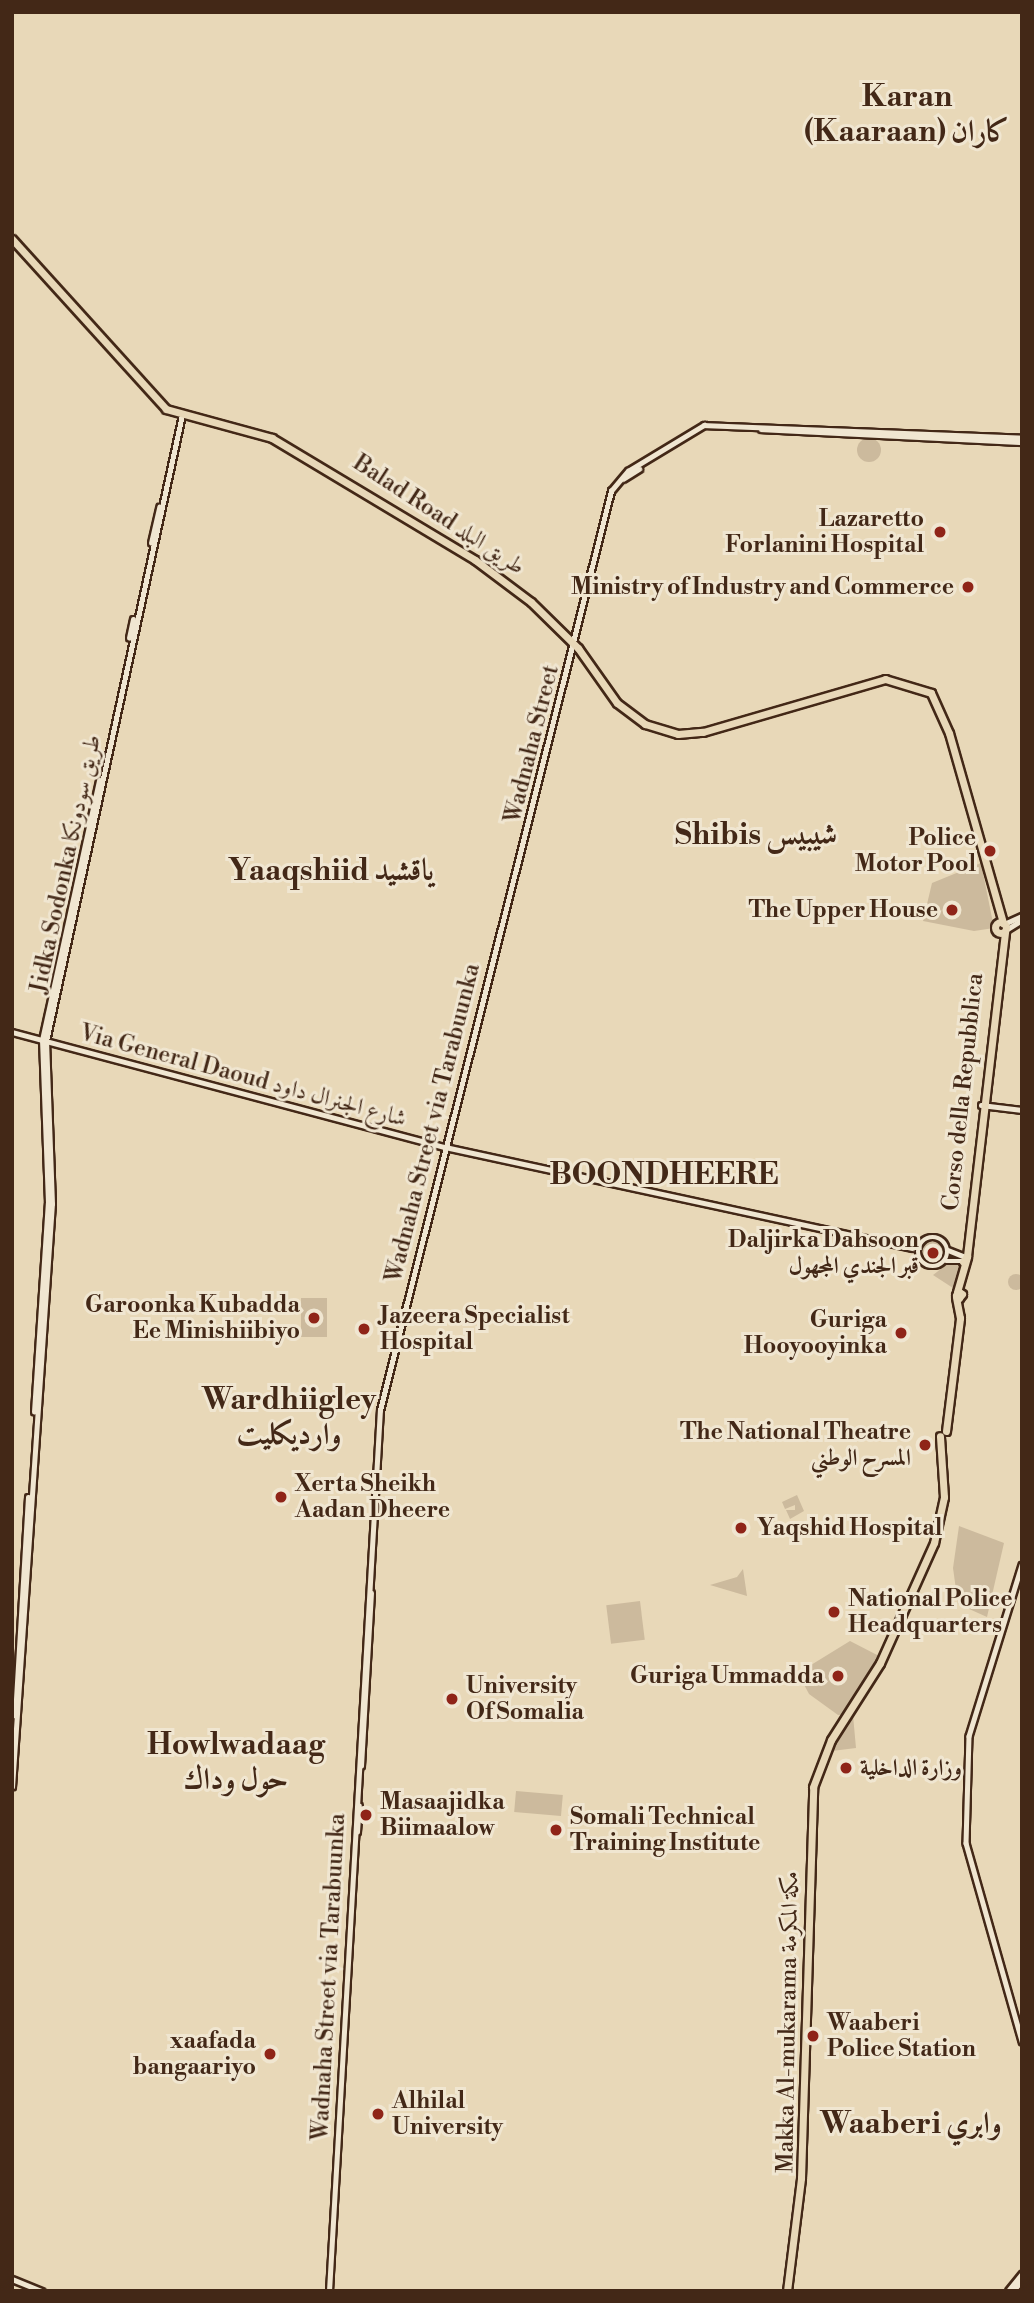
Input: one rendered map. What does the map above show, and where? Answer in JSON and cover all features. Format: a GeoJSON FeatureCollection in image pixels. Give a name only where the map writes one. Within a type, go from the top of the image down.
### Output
{"type":"FeatureCollection","features":[{"type":"Feature","properties":{"kind":"highway","name":"Balad Road طريق البلد"},"geometry":{"type":"LineString","coordinates":[[12,236],[144,389],[181,415],[251,430],[287,445],[498,576],[575,644],[626,712],[678,734],[885,679],[931,693],[968,806],[1002,927]]}},
{"type":"Feature","properties":{"kind":"highway"},"geometry":{"type":"LineString","coordinates":[[964,1259],[1002,927]]}},
{"type":"Feature","properties":{"kind":"highway","name":"Makka Al-mukarama مكة المكرمة"},"geometry":{"type":"LineString","coordinates":[[789,2291],[801,2178],[811,1812],[825,1755],[882,1663],[931,1554],[944,1488],[943,1435],[964,1259]]}},
{"type":"Feature","properties":{"kind":"main road","name":"Jidka Sodonka طريق سودونكا"},"geometry":{"type":"LineString","coordinates":[[12,1756],[48,1203],[43,1040],[181,415]]}},
{"type":"Feature","properties":{"kind":"main road","name":"Wadnaha Street"},"geometry":{"type":"LineString","coordinates":[[376,1475],[380,1423],[399,1332],[597,552],[621,481],[704,427],[1022,440]]}},
{"type":"Feature","properties":{"kind":"main road"},"geometry":{"type":"LineString","coordinates":[[1002,927],[1022,918]]}},
{"type":"Feature","properties":{"kind":"main road","name":"Via General Daoud شارع الجنرال داود"},"geometry":{"type":"LineString","coordinates":[[12,1032],[447,1148],[912,1248]]}},
{"type":"Feature","properties":{"kind":"main road"},"geometry":{"type":"LineString","coordinates":[[982,1105],[1022,1111]]}},
{"type":"Feature","properties":{"kind":"main road","name":"Jidka Sodonka طريق سودونكا"},"geometry":{"type":"LineString","coordinates":[[12,1787],[52,1204],[47,1139]]}},
{"type":"Feature","properties":{"kind":"main road"},"geometry":{"type":"LineString","coordinates":[[936,1236],[948,1250],[964,1259],[945,1261],[929,1268],[912,1248],[936,1236]]}},
{"type":"Feature","properties":{"kind":"main road"},"geometry":{"type":"LineString","coordinates":[[917,1253],[920,1244]]}},
{"type":"Feature","properties":{"kind":"main road"},"geometry":{"type":"LineString","coordinates":[[945,1261],[948,1250]]}},
{"type":"Feature","properties":{"kind":"main road","name":"Wadnaha Street via Tarabuunka"},"geometry":{"type":"LineString","coordinates":[[330,2291],[380,1410],[399,1332]]}},
{"type":"Feature","properties":{"kind":"main road"},"geometry":{"type":"LineString","coordinates":[[330,2291],[374,1549],[376,1475]]}},
{"type":"Feature","properties":{"kind":"main road"},"geometry":{"type":"LineString","coordinates":[[1022,1564],[1007,1628],[970,1736],[966,1843],[1022,2041]]}},
{"type":"Feature","properties":{"kind":"main road"},"geometry":{"type":"LineString","coordinates":[[1011,2291],[1022,2274]]}},
{"type":"Feature","properties":{"kind":"main road"},"geometry":{"type":"LineString","coordinates":[[1011,2291],[1022,2280]]}},
{"type":"Feature","properties":{"kind":"main road"},"geometry":{"type":"LineString","coordinates":[[12,2281],[34,2291]]}},
{"type":"Feature","properties":{"kind":"main road"},"geometry":{"type":"LineString","coordinates":[[12,2281],[42,2291]]}},
{"type":"Feature","properties":{"kind":"shaded area"},"geometry":{"type":"Polygon","coordinates":[[[869,438],[878,441],[881,450],[878,459],[869,462],[860,459],[857,450],[860,441],[869,438]]]}},
{"type":"Feature","properties":{"kind":"shaded area"},"geometry":{"type":"Polygon","coordinates":[[[981,863],[994,928],[974,931],[923,921],[932,883],[981,863]]]}},
{"type":"Feature","properties":{"kind":"shaded area"},"geometry":{"type":"Polygon","coordinates":[[[933,1241],[943,1248],[944,1252],[937,1262],[933,1263],[923,1256],[922,1252],[929,1242],[933,1241]]]}},
{"type":"Feature","properties":{"kind":"shaded area"},"geometry":{"type":"Polygon","coordinates":[[[950,1262],[959,1265],[953,1288],[933,1275],[950,1262]]]}},
{"type":"Feature","properties":{"kind":"shaded area"},"geometry":{"type":"Polygon","coordinates":[[[1016,1274],[1022,1276],[1022,1288],[1016,1290],[1010,1288],[1008,1282],[1010,1276],[1016,1274]]]}},
{"type":"Feature","properties":{"kind":"shaded area","name":"Garoonka Kubadda Ee Minishiibiyo"},"geometry":{"type":"Polygon","coordinates":[[[301,1298],[327,1298],[327,1337],[301,1337],[301,1298]]]}},
{"type":"Feature","properties":{"kind":"shaded area"},"geometry":{"type":"Polygon","coordinates":[[[797,1495],[804,1511],[790,1519],[786,1510],[795,1510],[795,1505],[785,1509],[782,1502],[797,1495]]]}},
{"type":"Feature","properties":{"kind":"shaded area"},"geometry":{"type":"Polygon","coordinates":[[[959,1526],[1004,1543],[987,1617],[958,1604],[953,1568],[959,1526]]]}},
{"type":"Feature","properties":{"kind":"shaded area"},"geometry":{"type":"Polygon","coordinates":[[[743,1569],[747,1596],[710,1585],[737,1577],[743,1569]]]}},
{"type":"Feature","properties":{"kind":"shaded area"},"geometry":{"type":"Polygon","coordinates":[[[640,1601],[645,1640],[611,1644],[606,1605],[640,1601]]]}},
{"type":"Feature","properties":{"kind":"shaded area"},"geometry":{"type":"Polygon","coordinates":[[[850,1641],[881,1657],[847,1714],[838,1715],[809,1694],[798,1673],[850,1641]]]}},
{"type":"Feature","properties":{"kind":"shaded area"},"geometry":{"type":"Polygon","coordinates":[[[853,1715],[856,1748],[832,1751],[849,1725],[853,1715]]]}},
{"type":"Feature","properties":{"kind":"shaded area"},"geometry":{"type":"Polygon","coordinates":[[[516,1791],[563,1795],[561,1816],[514,1812],[516,1791]]]}},
{"type":"Feature","properties":{"kind":"place","name":"Lazaretto Forlanini Hospital"},"geometry":{"type":"Point","coordinates":[940,532]}},
{"type":"Feature","properties":{"kind":"place","name":"Ministry of Industry and Commerce"},"geometry":{"type":"Point","coordinates":[968,587]}},
{"type":"Feature","properties":{"kind":"place","name":"Police Motor Pool"},"geometry":{"type":"Point","coordinates":[990,851]}},
{"type":"Feature","properties":{"kind":"place","name":"The Upper House"},"geometry":{"type":"Point","coordinates":[952,910]}},
{"type":"Feature","properties":{"kind":"place","name":"Daljirka Dahsoon قبر الجندي المجهول"},"geometry":{"type":"Point","coordinates":[933,1253]}},
{"type":"Feature","properties":{"kind":"place","name":"Garoonka Kubadda Ee Minishiibiyo"},"geometry":{"type":"Point","coordinates":[314,1318]}},
{"type":"Feature","properties":{"kind":"place","name":"Jazeera Specialist Hospital"},"geometry":{"type":"Point","coordinates":[364,1329]}},
{"type":"Feature","properties":{"kind":"place","name":"Guriga Hooyooyinka"},"geometry":{"type":"Point","coordinates":[901,1333]}},
{"type":"Feature","properties":{"kind":"place","name":"The National Theatre المسرح الوطني"},"geometry":{"type":"Point","coordinates":[925,1445]}},
{"type":"Feature","properties":{"kind":"place","name":"Xerta Sheikh Aadan Dheere"},"geometry":{"type":"Point","coordinates":[281,1497]}},
{"type":"Feature","properties":{"kind":"place","name":"Yaqshid Hospital"},"geometry":{"type":"Point","coordinates":[741,1528]}},
{"type":"Feature","properties":{"kind":"place","name":"National Police Headquarters"},"geometry":{"type":"Point","coordinates":[834,1612]}},
{"type":"Feature","properties":{"kind":"place","name":"Guriga Ummadda"},"geometry":{"type":"Point","coordinates":[838,1676]}},
{"type":"Feature","properties":{"kind":"place","name":"University Of Somalia"},"geometry":{"type":"Point","coordinates":[452,1699]}},
{"type":"Feature","properties":{"kind":"place","name":"وزارة الداخلية"},"geometry":{"type":"Point","coordinates":[846,1768]}},
{"type":"Feature","properties":{"kind":"place","name":"Masaajidka Biimaalow"},"geometry":{"type":"Point","coordinates":[366,1815]}},
{"type":"Feature","properties":{"kind":"place","name":"Somali Technical Training Institute"},"geometry":{"type":"Point","coordinates":[556,1830]}},
{"type":"Feature","properties":{"kind":"place","name":"Waaberi Police Station"},"geometry":{"type":"Point","coordinates":[813,2036]}},
{"type":"Feature","properties":{"kind":"place","name":"xaafada bangaariyo"},"geometry":{"type":"Point","coordinates":[270,2054]}},
{"type":"Feature","properties":{"kind":"place","name":"Alhilal University"},"geometry":{"type":"Point","coordinates":[378,2114]}},
{"type":"Feature","properties":{"kind":"district","name":"Karan (Kaaraan) كاران"},"geometry":{"type":"Point","coordinates":[907,114]}},
{"type":"Feature","properties":{"kind":"district","name":"Shibis شيبيس"},"geometry":{"type":"Point","coordinates":[756,835]}},
{"type":"Feature","properties":{"kind":"district","name":"Yaaqshiid ياقشيد"},"geometry":{"type":"Point","coordinates":[331,871]}},
{"type":"Feature","properties":{"kind":"district","name":"BOONDHEERE"},"geometry":{"type":"Point","coordinates":[664,1175]}},
{"type":"Feature","properties":{"kind":"district","name":"Wardhiigley وارديكليت"},"geometry":{"type":"Point","coordinates":[289,1417]}},
{"type":"Feature","properties":{"kind":"district","name":"Howlwadaag حول وداك"},"geometry":{"type":"Point","coordinates":[236,1762]}},
{"type":"Feature","properties":{"kind":"district","name":"Waaberi وابري"},"geometry":{"type":"Point","coordinates":[911,2124]}}]}
